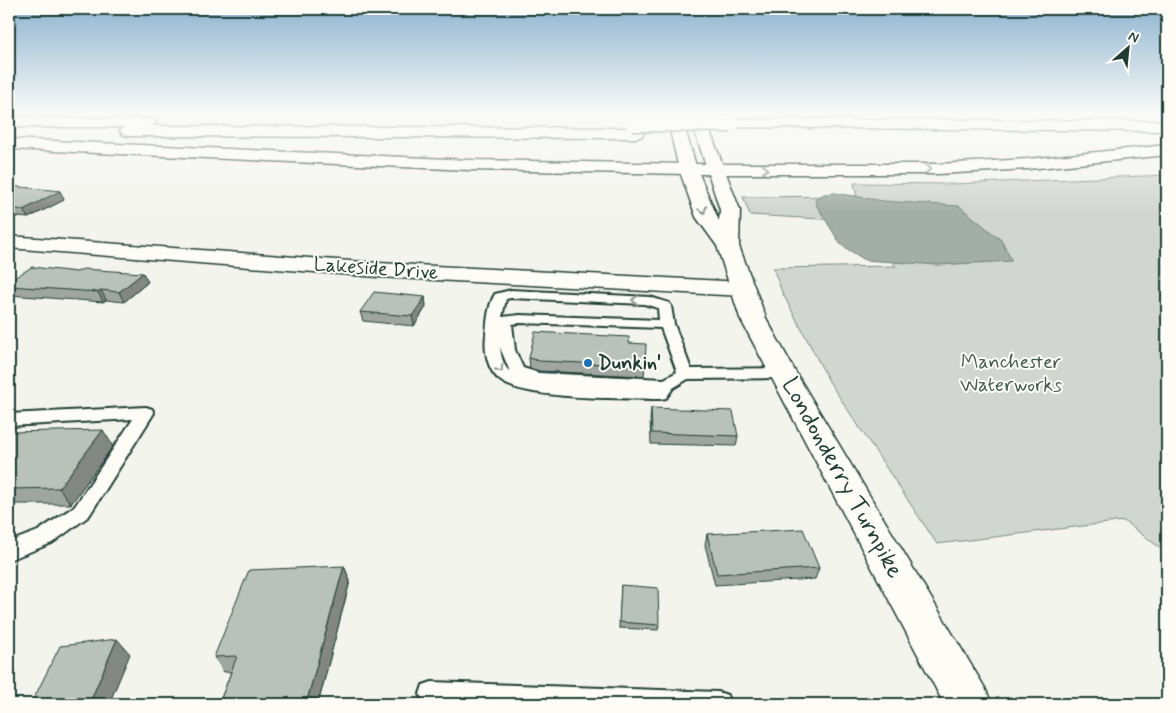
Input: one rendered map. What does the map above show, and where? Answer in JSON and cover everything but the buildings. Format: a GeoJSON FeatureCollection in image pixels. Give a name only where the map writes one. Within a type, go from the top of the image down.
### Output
{"type":"FeatureCollection","features":[{"type":"Feature","properties":{"kind":"main road"},"geometry":{"type":"LineString","coordinates":[[58,146],[440,164],[688,169],[947,168],[1028,164],[1167,150]]}},
{"type":"Feature","properties":{"kind":"main road","name":"Londonderry Turnpike"},"geometry":{"type":"LineString","coordinates":[[682,146],[706,218],[728,246],[753,318],[782,373],[969,704]]}},
{"type":"Feature","properties":{"kind":"main road","name":"Londonderry Turnpike"},"geometry":{"type":"LineString","coordinates":[[709,146],[730,210],[728,246]]}},
{"type":"Feature","properties":{"kind":"main road","name":"Lakeside Drive"},"geometry":{"type":"LineString","coordinates":[[9,242],[388,270],[743,289]]}},
{"type":"Feature","properties":{"kind":"lane"},"geometry":{"type":"LineString","coordinates":[[685,374],[667,324],[664,306],[645,300],[511,294],[500,297],[499,322],[492,344],[496,364],[505,377],[525,386],[614,393],[663,389],[685,374],[782,373]]}},
{"type":"Feature","properties":{"kind":"lane"},"geometry":{"type":"LineString","coordinates":[[499,322],[520,319],[667,324]]}},
{"type":"Feature","properties":{"kind":"lane"},"geometry":{"type":"LineString","coordinates":[[9,420],[146,414],[82,511],[45,537],[9,551]]}},
{"type":"Feature","properties":{"kind":"lane"},"geometry":{"type":"LineString","coordinates":[[432,694],[718,704]]}},
{"type":"Feature","properties":{"kind":"green space","name":"Manchester Waterworks"},"geometry":{"type":"Polygon","coordinates":[[[1167,175],[1167,553],[1124,521],[937,544],[830,383],[782,292],[773,268],[896,266],[856,221],[750,215],[743,197],[857,196],[854,183],[952,184],[1167,175]]]}},
{"type":"Feature","properties":{"kind":"shaded area"},"geometry":{"type":"Polygon","coordinates":[[[835,193],[883,201],[959,206],[1001,240],[1012,261],[938,265],[865,260],[841,245],[817,206],[815,199],[824,194],[835,193]]]}},
{"type":"Feature","properties":{"kind":"place","name":"Dunkin'"},"geometry":{"type":"Point","coordinates":[588,363]}}]}
